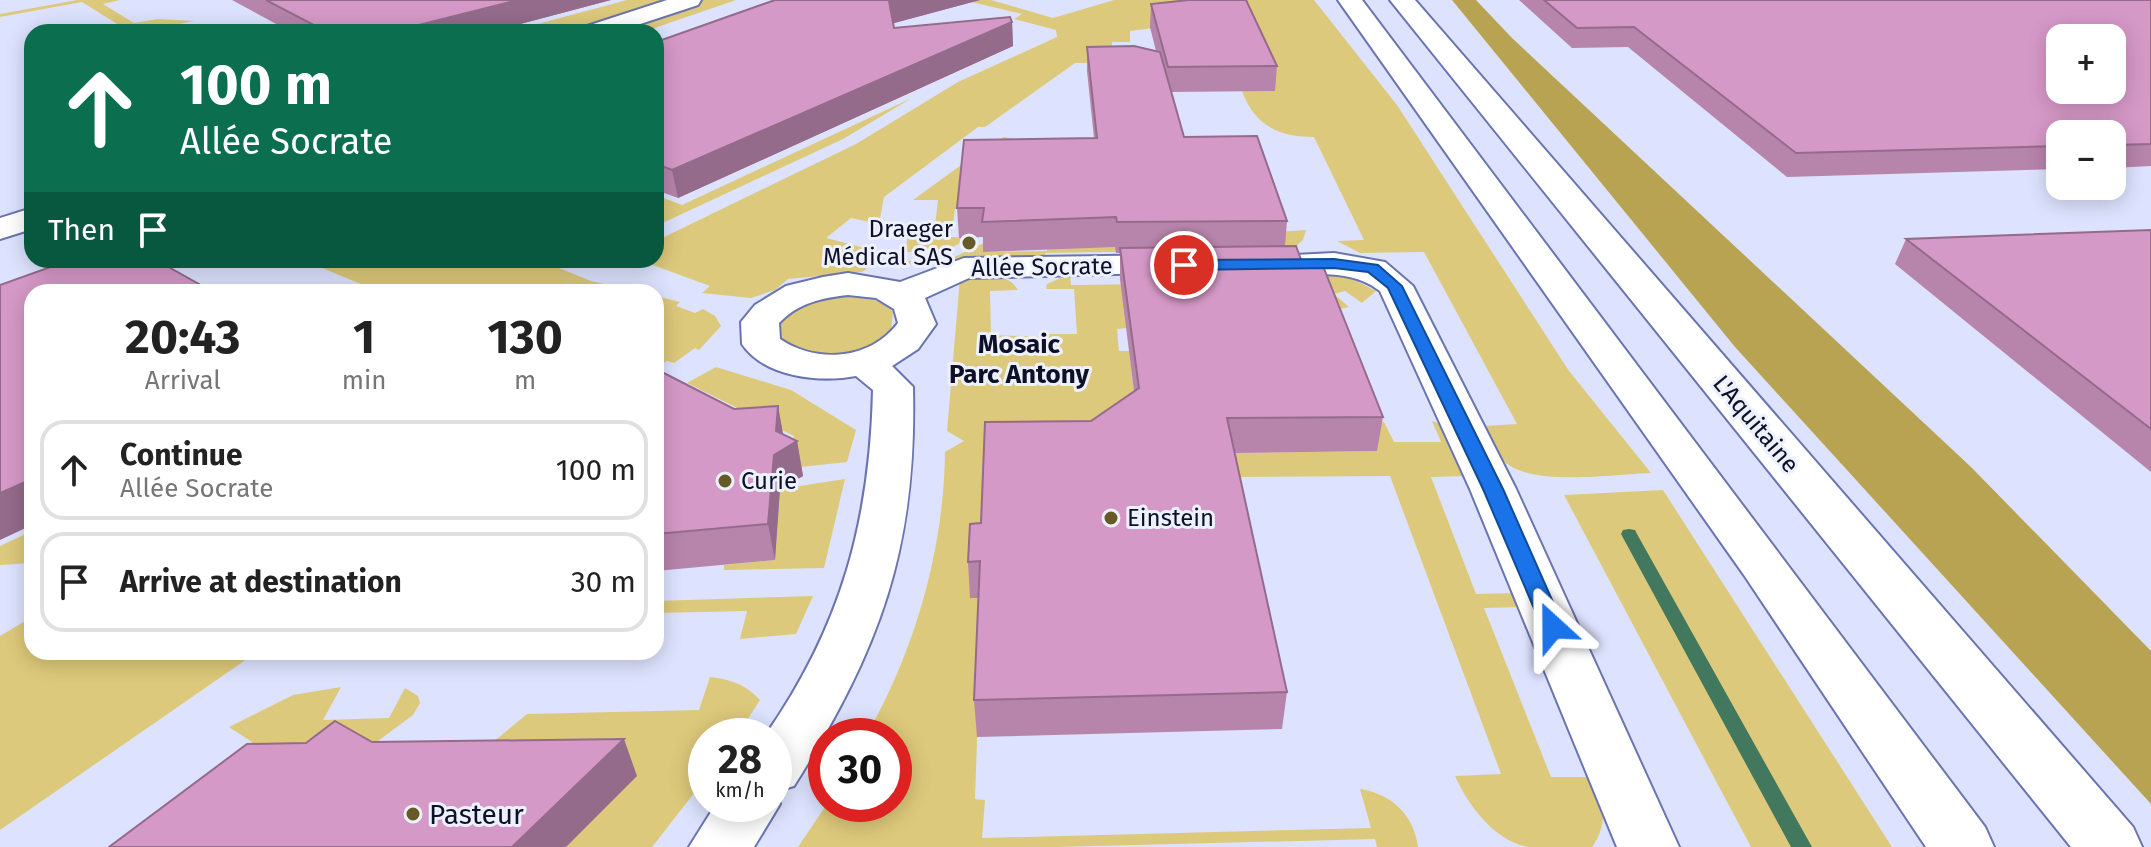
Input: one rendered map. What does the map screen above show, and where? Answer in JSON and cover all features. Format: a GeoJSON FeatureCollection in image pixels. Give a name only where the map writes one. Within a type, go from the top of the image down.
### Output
{"type":"FeatureCollection","features":[{"type":"Feature","properties":{"kind":"highway"},"geometry":{"type":"LineString","coordinates":[[1350,0],[1762,563],[1962,847]]}},
{"type":"Feature","properties":{"kind":"highway","name":"L'Aquitaine"},"geometry":{"type":"LineString","coordinates":[[1402,0],[2110,847]]}},
{"type":"Feature","properties":{"kind":"street"},"geometry":{"type":"LineString","coordinates":[[616,24],[690,0]]}},
{"type":"Feature","properties":{"kind":"street"},"geometry":{"type":"LineString","coordinates":[[0,229],[24,221]]}},
{"type":"Feature","properties":{"kind":"street","name":"Allée Socrate"},"geometry":{"type":"LineString","coordinates":[[900,295],[964,268],[1334,263],[1373,269],[1395,286],[1493,489],[1648,847]]}},
{"type":"Feature","properties":{"kind":"street"},"geometry":{"type":"LineString","coordinates":[[870,286],[900,295],[916,313],[917,324],[911,336],[892,351],[863,362],[812,366],[790,362],[761,344],[758,333],[760,322],[782,301],[824,287],[870,286]]}},
{"type":"Feature","properties":{"kind":"street"},"geometry":{"type":"LineString","coordinates":[[792,740],[837,669],[881,549],[895,444],[893,387],[863,362]]}},
{"type":"Feature","properties":{"kind":"street"},"geometry":{"type":"LineString","coordinates":[[720,847],[737,822]]}},
{"type":"Feature","properties":{"kind":"shaded area"},"geometry":{"type":"Polygon","coordinates":[[[77,0],[120,0],[103,4],[134,23],[158,19],[194,21],[179,24],[117,24],[82,2],[0,17],[0,14],[77,0]]]}},
{"type":"Feature","properties":{"kind":"shaded area"},"geometry":{"type":"Polygon","coordinates":[[[627,0],[672,0],[598,24],[538,24],[627,0]]]}},
{"type":"Feature","properties":{"kind":"shaded area"},"geometry":{"type":"Polygon","coordinates":[[[703,0],[736,0],[664,25],[632,24],[703,0]]]}},
{"type":"Feature","properties":{"kind":"shaded area"},"geometry":{"type":"Polygon","coordinates":[[[963,0],[991,0],[1053,18],[1114,0],[1314,0],[1397,105],[1569,371],[1651,473],[1550,476],[1530,474],[1502,459],[1484,426],[1517,424],[1424,252],[1360,253],[1337,241],[1364,240],[1314,137],[1279,132],[1261,121],[1247,103],[1242,91],[1274,91],[1241,17],[1130,31],[1130,42],[1112,42],[1112,53],[1094,63],[1075,63],[985,127],[978,127],[884,197],[879,224],[851,218],[826,238],[873,250],[869,267],[862,272],[788,279],[775,290],[751,298],[702,293],[710,286],[661,268],[664,268],[664,237],[856,144],[958,82],[1057,37],[1056,30],[1014,19],[1022,14],[963,0]]]}},
{"type":"Feature","properties":{"kind":"shaded area"},"geometry":{"type":"Polygon","coordinates":[[[1452,0],[1476,0],[1512,38],[1971,467],[2151,651],[2151,804],[1735,347],[1452,0]]]}},
{"type":"Feature","properties":{"kind":"shaded area"},"geometry":{"type":"Polygon","coordinates":[[[912,98],[843,139],[664,222],[664,198],[682,205],[912,98]]]}},
{"type":"Feature","properties":{"kind":"shaded area"},"geometry":{"type":"Polygon","coordinates":[[[1004,137],[1020,140],[962,209],[955,209],[951,237],[971,238],[942,252],[905,252],[908,235],[934,234],[938,200],[913,200],[1004,137]]]}},
{"type":"Feature","properties":{"kind":"shaded area"},"geometry":{"type":"Polygon","coordinates":[[[1306,230],[1303,240],[1293,249],[1045,253],[1044,259],[903,264],[903,261],[948,260],[984,243],[984,252],[1047,251],[1048,248],[1306,230]]]}},
{"type":"Feature","properties":{"kind":"shaded area"},"geometry":{"type":"Polygon","coordinates":[[[322,268],[559,268],[604,284],[361,284],[322,268]]]}},
{"type":"Feature","properties":{"kind":"shaded area"},"geometry":{"type":"Polygon","coordinates":[[[1309,271],[1345,275],[1376,291],[1362,303],[1345,291],[1334,294],[1349,307],[1339,309],[1117,329],[1119,351],[1129,351],[1138,421],[982,598],[975,799],[985,800],[982,838],[1371,828],[1360,789],[1382,796],[1400,808],[1412,825],[1418,847],[1377,847],[1375,839],[1055,847],[798,847],[815,822],[912,822],[912,718],[875,718],[899,669],[924,598],[939,525],[945,452],[964,441],[947,431],[960,278],[1000,277],[1018,290],[990,291],[991,335],[1049,337],[1049,334],[1077,334],[1074,289],[1046,289],[1047,284],[1070,274],[1071,285],[1154,284],[1309,271]]]}},
{"type":"Feature","properties":{"kind":"shaded area"},"geometry":{"type":"Polygon","coordinates":[[[839,295],[868,298],[887,307],[893,312],[891,331],[866,348],[838,354],[812,353],[792,346],[780,334],[782,320],[800,307],[839,295]]]}},
{"type":"Feature","properties":{"kind":"shaded area"},"geometry":{"type":"Polygon","coordinates":[[[664,298],[680,302],[676,306],[695,313],[703,309],[715,316],[721,326],[699,350],[695,348],[674,363],[664,363],[664,298]]]}},
{"type":"Feature","properties":{"kind":"shaded area"},"geometry":{"type":"Polygon","coordinates":[[[716,367],[791,390],[856,430],[847,462],[791,468],[794,436],[687,383],[716,367]]]}},
{"type":"Feature","properties":{"kind":"shaded area"},"geometry":{"type":"Polygon","coordinates":[[[1432,421],[1441,424],[1466,476],[1431,477],[1476,594],[1515,593],[1521,607],[1484,608],[1551,777],[1594,777],[1598,785],[1603,821],[1592,847],[1529,847],[1505,838],[1475,810],[1455,776],[1501,774],[1390,476],[1229,477],[1224,453],[1376,451],[1367,423],[1384,422],[1394,442],[1441,442],[1432,421]]]}},
{"type":"Feature","properties":{"kind":"shaded area"},"geometry":{"type":"Polygon","coordinates":[[[845,479],[824,568],[724,570],[724,565],[775,560],[780,489],[845,479]]]}},
{"type":"Feature","properties":{"kind":"shaded area"},"geometry":{"type":"Polygon","coordinates":[[[1663,490],[1892,847],[1751,847],[1564,495],[1663,490]]]}},
{"type":"Feature","properties":{"kind":"shaded area"},"geometry":{"type":"Polygon","coordinates":[[[24,535],[24,564],[0,565],[0,546],[24,535]]]}},
{"type":"Feature","properties":{"kind":"shaded area"},"geometry":{"type":"Polygon","coordinates":[[[813,596],[796,634],[740,639],[747,611],[664,613],[664,601],[813,596]]]}},
{"type":"Feature","properties":{"kind":"shaded area"},"geometry":{"type":"Polygon","coordinates":[[[24,622],[24,660],[245,660],[0,830],[0,636],[24,622]]]}},
{"type":"Feature","properties":{"kind":"shaded area"},"geometry":{"type":"Polygon","coordinates":[[[710,677],[738,684],[760,700],[748,718],[688,718],[688,801],[652,847],[566,847],[462,768],[527,714],[699,710],[710,677]]]}},
{"type":"Feature","properties":{"kind":"shaded area"},"geometry":{"type":"Polygon","coordinates":[[[341,687],[323,720],[389,718],[405,688],[418,696],[420,703],[413,715],[355,758],[116,847],[255,744],[229,727],[293,695],[341,687]]]}},
{"type":"Feature","properties":{"kind":"building"},"geometry":{"type":"Polygon","coordinates":[[[266,0],[518,0],[423,24],[312,24],[266,0]]]}},
{"type":"Feature","properties":{"kind":"building"},"geometry":{"type":"Polygon","coordinates":[[[775,0],[892,0],[889,1],[894,28],[1010,17],[1012,22],[672,170],[664,167],[664,39],[775,0]]]}},
{"type":"Feature","properties":{"kind":"building"},"geometry":{"type":"Polygon","coordinates":[[[1246,0],[1277,66],[1168,67],[1151,4],[1246,0]]]}},
{"type":"Feature","properties":{"kind":"building"},"geometry":{"type":"Polygon","coordinates":[[[1544,0],[2151,0],[2151,144],[2126,145],[2126,120],[2046,120],[2046,146],[1796,153],[1634,27],[1577,28],[1544,0]]]}},
{"type":"Feature","properties":{"kind":"building"},"geometry":{"type":"Polygon","coordinates":[[[1134,46],[1160,52],[1184,137],[1257,136],[1287,221],[1117,222],[1116,217],[982,222],[984,208],[957,208],[964,140],[1097,138],[1087,47],[1134,46]]]}},
{"type":"Feature","properties":{"kind":"building"},"geometry":{"type":"Polygon","coordinates":[[[2151,230],[2151,429],[1906,239],[2151,230]]]}},
{"type":"Feature","properties":{"kind":"building","name":"Einstein"},"geometry":{"type":"Polygon","coordinates":[[[1296,246],[1302,262],[1321,261],[1383,417],[1227,418],[1287,692],[974,700],[980,561],[968,562],[970,524],[981,523],[985,422],[1091,421],[1139,388],[1120,248],[1296,246]]]}},
{"type":"Feature","properties":{"kind":"building"},"geometry":{"type":"Polygon","coordinates":[[[48,268],[170,268],[199,284],[24,284],[24,482],[0,493],[0,285],[48,268]]]}},
{"type":"Feature","properties":{"kind":"building","name":"Curie"},"geometry":{"type":"Polygon","coordinates":[[[664,373],[734,409],[778,406],[776,431],[797,441],[774,455],[768,524],[664,533],[664,373]]]}},
{"type":"Feature","properties":{"kind":"building"},"geometry":{"type":"Polygon","coordinates":[[[335,721],[372,742],[624,739],[512,847],[109,847],[247,744],[306,743],[335,721]]]}},
{"type":"Feature","properties":{"kind":"waterway"},"geometry":{"type":"LineString","coordinates":[[1629,534],[1802,847]]}},
{"type":"Feature","properties":{"kind":"place","name":"Draeger Médical SAS"},"geometry":{"type":"Point","coordinates":[969,243]}},
{"type":"Feature","properties":{"kind":"place","name":"Curie"},"geometry":{"type":"Point","coordinates":[725,481]}},
{"type":"Feature","properties":{"kind":"place","name":"Einstein"},"geometry":{"type":"Point","coordinates":[1111,518]}},
{"type":"Feature","properties":{"kind":"place","name":"Pasteur"},"geometry":{"type":"Point","coordinates":[413,814]}},
{"type":"Feature","properties":{"kind":"district","name":"Mosaic Parc Antony"},"geometry":{"type":"Point","coordinates":[1019,359]}},
{"type":"Feature","properties":{"kind":"route"},"geometry":{"type":"LineString","coordinates":[[1184,265],[1334,263],[1373,269],[1395,286],[1493,489],[1553,627]]}}]}
